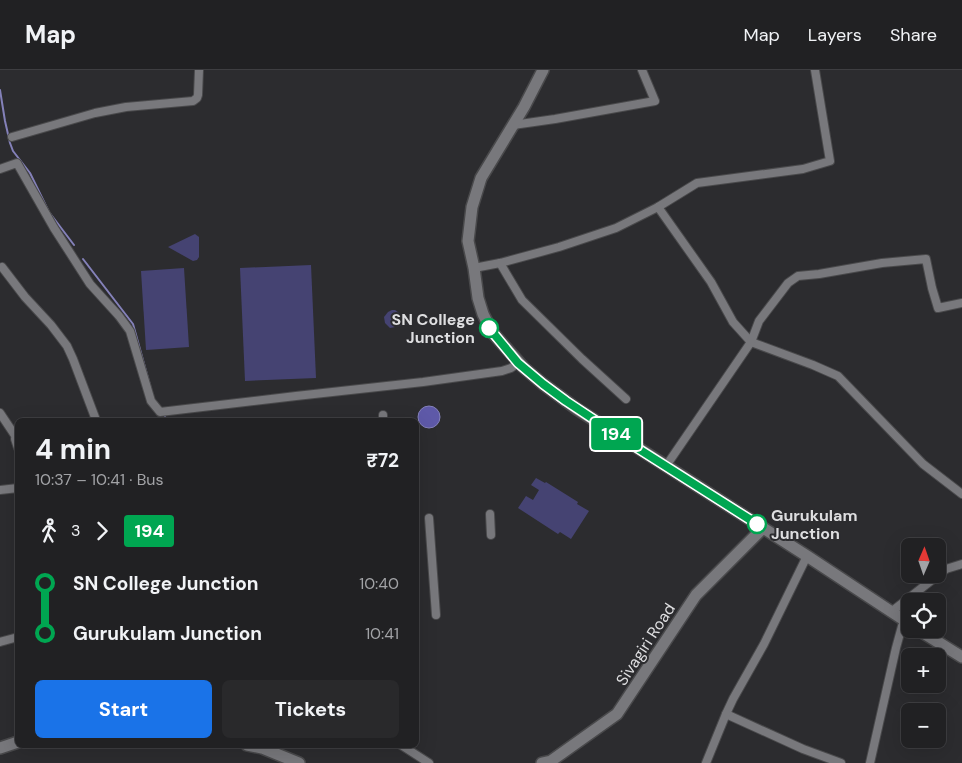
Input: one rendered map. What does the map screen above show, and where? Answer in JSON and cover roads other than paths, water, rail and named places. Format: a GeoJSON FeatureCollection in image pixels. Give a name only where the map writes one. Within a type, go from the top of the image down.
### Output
{"type":"FeatureCollection","features":[{"type":"Feature","properties":{"kind":"main road"},"geometry":{"type":"LineString","coordinates":[[543,70],[524,107],[481,178],[472,207],[468,241],[478,298],[485,320],[492,332],[518,363],[577,409],[901,618]]}},
{"type":"Feature","properties":{"kind":"main road","name":"Sivagiri Road"},"geometry":{"type":"LineString","coordinates":[[542,763],[551,761],[617,714],[696,595],[763,528]]}},
{"type":"Feature","properties":{"kind":"main road"},"geometry":{"type":"LineString","coordinates":[[932,638],[962,656]]}},
{"type":"Feature","properties":{"kind":"main road"},"geometry":{"type":"LineString","coordinates":[[0,748],[15,743]]}},
{"type":"Feature","properties":{"kind":"main road"},"geometry":{"type":"LineString","coordinates":[[262,748],[299,763]]}},
{"type":"Feature","properties":{"kind":"street"},"geometry":{"type":"LineString","coordinates":[[12,137],[95,113],[126,107],[193,101],[198,95],[199,70]]}},
{"type":"Feature","properties":{"kind":"street"},"geometry":{"type":"LineString","coordinates":[[513,124],[556,119],[655,101],[642,70]]}},
{"type":"Feature","properties":{"kind":"street"},"geometry":{"type":"LineString","coordinates":[[474,268],[559,247],[616,228],[697,183],[803,169],[830,161],[815,70]]}},
{"type":"Feature","properties":{"kind":"street"},"geometry":{"type":"LineString","coordinates":[[0,169],[17,163],[54,228],[90,284],[130,331],[151,401],[160,412],[423,382],[502,371],[518,363]]}},
{"type":"Feature","properties":{"kind":"street"},"geometry":{"type":"LineString","coordinates":[[658,206],[711,282],[733,322],[751,342],[838,376],[924,464],[962,494]]}},
{"type":"Feature","properties":{"kind":"street"},"geometry":{"type":"LineString","coordinates":[[666,466],[751,342],[759,321],[788,284],[798,276],[882,262],[926,258],[938,308],[962,303]]}},
{"type":"Feature","properties":{"kind":"street"},"geometry":{"type":"LineString","coordinates":[[500,263],[522,300],[626,399]]}},
{"type":"Feature","properties":{"kind":"street"},"geometry":{"type":"LineString","coordinates":[[2,267],[67,346],[95,418]]}},
{"type":"Feature","properties":{"kind":"street"},"geometry":{"type":"LineString","coordinates":[[0,413],[15,433]]}},
{"type":"Feature","properties":{"kind":"street"},"geometry":{"type":"LineString","coordinates":[[0,490],[15,488]]}},
{"type":"Feature","properties":{"kind":"street"},"geometry":{"type":"LineString","coordinates":[[490,514],[491,535]]}},
{"type":"Feature","properties":{"kind":"street"},"geometry":{"type":"LineString","coordinates":[[429,518],[436,615]]}},
{"type":"Feature","properties":{"kind":"street"},"geometry":{"type":"LineString","coordinates":[[706,763],[733,699],[764,644],[807,556]]}},
{"type":"Feature","properties":{"kind":"street"},"geometry":{"type":"LineString","coordinates":[[891,612],[946,569],[962,564]]}},
{"type":"Feature","properties":{"kind":"street"},"geometry":{"type":"LineString","coordinates":[[870,763],[901,630]]}},
{"type":"Feature","properties":{"kind":"street"},"geometry":{"type":"LineString","coordinates":[[0,642],[15,638]]}},
{"type":"Feature","properties":{"kind":"street"},"geometry":{"type":"LineString","coordinates":[[726,714],[803,749],[841,763]]}},
{"type":"Feature","properties":{"kind":"street"},"geometry":{"type":"LineString","coordinates":[[406,748],[429,763]]}},
{"type":"Feature","properties":{"kind":"waterway"},"geometry":{"type":"LineString","coordinates":[[0,90],[5,121],[13,151],[30,173],[49,212],[74,245]]}},
{"type":"Feature","properties":{"kind":"waterway"},"geometry":{"type":"LineString","coordinates":[[83,259],[133,324],[151,389]]}},
{"type":"Feature","properties":{"kind":"place","name":"SN College Junction"},"geometry":{"type":"Point","coordinates":[489,328]}},
{"type":"Feature","properties":{"kind":"place","name":"Gurukulam Junction"},"geometry":{"type":"Point","coordinates":[757,524]}}]}
